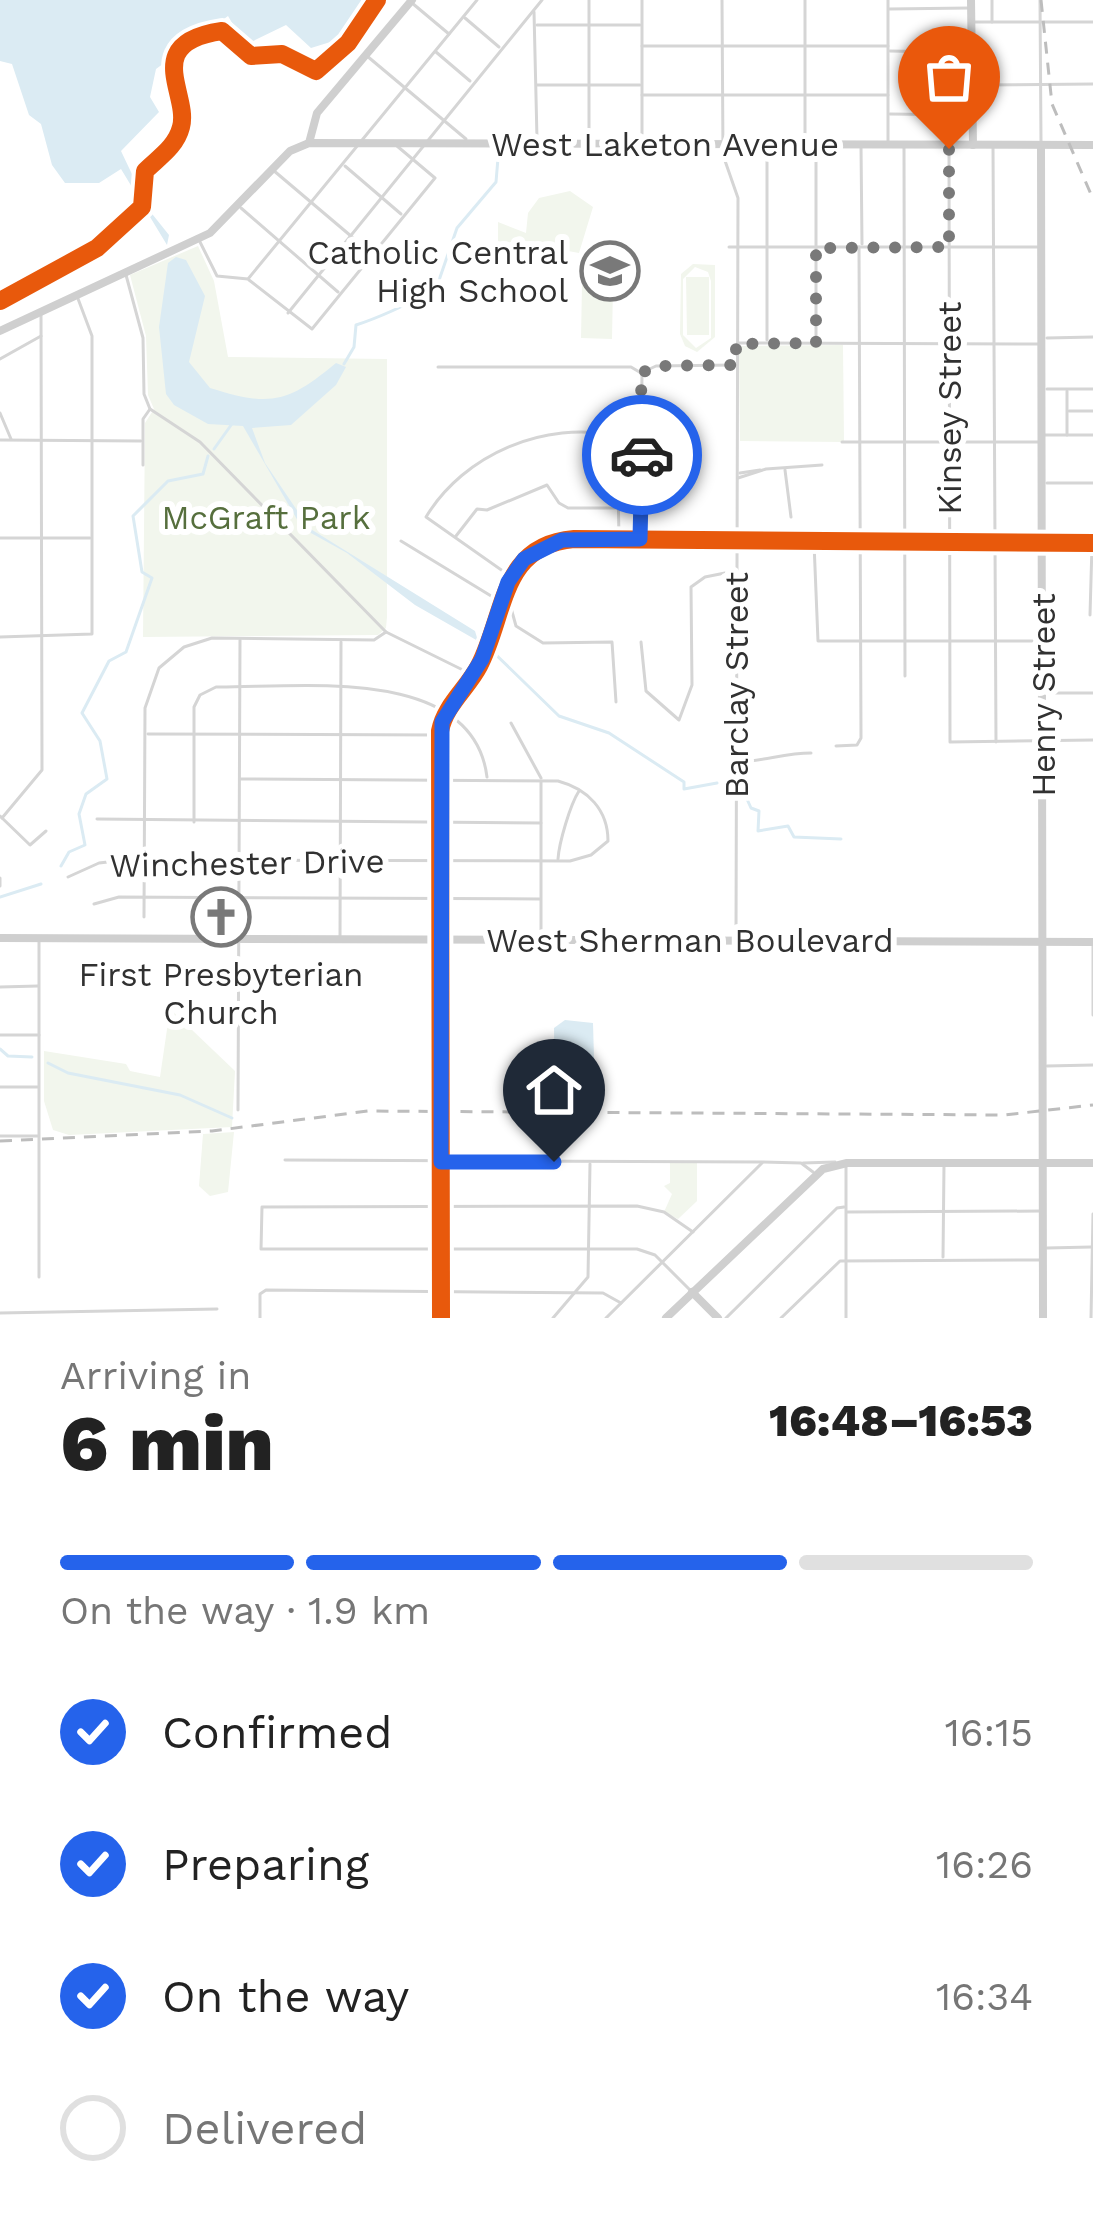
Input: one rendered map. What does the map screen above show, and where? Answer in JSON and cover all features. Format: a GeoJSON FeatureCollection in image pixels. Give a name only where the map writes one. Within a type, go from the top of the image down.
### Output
{"type":"FeatureCollection","features":[{"type":"Feature","properties":{"kind":"main road"},"geometry":{"type":"LineString","coordinates":[[0,331],[199,238],[239,207],[290,151],[309,142],[311,121],[411,1]]}},
{"type":"Feature","properties":{"kind":"main road"},"geometry":{"type":"LineString","coordinates":[[971,4],[973,145]]}},
{"type":"Feature","properties":{"kind":"main road","name":"West Laketon Avenue"},"geometry":{"type":"LineString","coordinates":[[309,142],[1093,145]]}},
{"type":"Feature","properties":{"kind":"main road","name":"Henry Street"},"geometry":{"type":"LineString","coordinates":[[1041,145],[1043,1318]]}},
{"type":"Feature","properties":{"kind":"main road","name":"West Sherman Boulevard"},"geometry":{"type":"LineString","coordinates":[[0,938],[1093,942]]}},
{"type":"Feature","properties":{"kind":"main road"},"geometry":{"type":"LineString","coordinates":[[666,1318],[814,1174],[847,1163],[1093,1163]]}},
{"type":"Feature","properties":{"kind":"main road"},"geometry":{"type":"LineString","coordinates":[[692,1292],[722,1318]]}},
{"type":"Feature","properties":{"kind":"street"},"geometry":{"type":"LineString","coordinates":[[248,279],[478,0]]}},
{"type":"Feature","properties":{"kind":"street"},"geometry":{"type":"LineString","coordinates":[[288,313],[541,0]]}},
{"type":"Feature","properties":{"kind":"street"},"geometry":{"type":"LineString","coordinates":[[589,0],[589,144]]}},
{"type":"Feature","properties":{"kind":"street"},"geometry":{"type":"LineString","coordinates":[[642,0],[642,144]]}},
{"type":"Feature","properties":{"kind":"street","name":"Barclay Street"},"geometry":{"type":"LineString","coordinates":[[722,0],[723,144],[738,198],[736,940]]}},
{"type":"Feature","properties":{"kind":"street"},"geometry":{"type":"LineString","coordinates":[[805,0],[816,343]]}},
{"type":"Feature","properties":{"kind":"street"},"geometry":{"type":"LineString","coordinates":[[888,0],[888,144]]}},
{"type":"Feature","properties":{"kind":"street"},"geometry":{"type":"LineString","coordinates":[[992,0],[992,22]]}},
{"type":"Feature","properties":{"kind":"street","name":"Henry Street"},"geometry":{"type":"LineString","coordinates":[[1040,0],[1041,145]]}},
{"type":"Feature","properties":{"kind":"street"},"geometry":{"type":"LineString","coordinates":[[411,1],[449,34]]}},
{"type":"Feature","properties":{"kind":"street"},"geometry":{"type":"LineString","coordinates":[[888,9],[971,4]]}},
{"type":"Feature","properties":{"kind":"street"},"geometry":{"type":"LineString","coordinates":[[533,10],[537,143]]}},
{"type":"Feature","properties":{"kind":"street"},"geometry":{"type":"LineString","coordinates":[[464,17],[501,49]]}},
{"type":"Feature","properties":{"kind":"street"},"geometry":{"type":"LineString","coordinates":[[971,22],[1093,22]]}},
{"type":"Feature","properties":{"kind":"street"},"geometry":{"type":"LineString","coordinates":[[537,25],[642,25]]}},
{"type":"Feature","properties":{"kind":"street"},"geometry":{"type":"LineString","coordinates":[[642,46],[946,52]]}},
{"type":"Feature","properties":{"kind":"street"},"geometry":{"type":"LineString","coordinates":[[434,51],[472,83]]}},
{"type":"Feature","properties":{"kind":"street"},"geometry":{"type":"LineString","coordinates":[[366,55],[470,143]]}},
{"type":"Feature","properties":{"kind":"street"},"geometry":{"type":"LineString","coordinates":[[971,85],[1093,84]]}},
{"type":"Feature","properties":{"kind":"street"},"geometry":{"type":"LineString","coordinates":[[537,85],[642,85]]}},
{"type":"Feature","properties":{"kind":"street"},"geometry":{"type":"LineString","coordinates":[[642,95],[887,95]]}},
{"type":"Feature","properties":{"kind":"street"},"geometry":{"type":"LineString","coordinates":[[888,114],[972,115]]}},
{"type":"Feature","properties":{"kind":"street"},"geometry":{"type":"LineString","coordinates":[[199,238],[222,278],[248,279],[308,330],[435,178],[394,143]]}},
{"type":"Feature","properties":{"kind":"street"},"geometry":{"type":"LineString","coordinates":[[767,144],[767,343]]}},
{"type":"Feature","properties":{"kind":"street"},"geometry":{"type":"LineString","coordinates":[[836,746],[860,742],[861,144]]}},
{"type":"Feature","properties":{"kind":"street"},"geometry":{"type":"LineString","coordinates":[[904,145],[905,676]]}},
{"type":"Feature","properties":{"kind":"street","name":"Kinsey Street"},"geometry":{"type":"LineString","coordinates":[[949,145],[950,742],[995,742]]}},
{"type":"Feature","properties":{"kind":"street"},"geometry":{"type":"LineString","coordinates":[[993,145],[995,742],[1093,740]]}},
{"type":"Feature","properties":{"kind":"street"},"geometry":{"type":"LineString","coordinates":[[343,165],[403,216]]}},
{"type":"Feature","properties":{"kind":"street"},"geometry":{"type":"LineString","coordinates":[[272,169],[372,254]]}},
{"type":"Feature","properties":{"kind":"street"},"geometry":{"type":"LineString","coordinates":[[239,207],[340,294]]}},
{"type":"Feature","properties":{"kind":"street"},"geometry":{"type":"LineString","coordinates":[[729,247],[1041,247]]}},
{"type":"Feature","properties":{"kind":"street"},"geometry":{"type":"LineString","coordinates":[[124,271],[141,327],[144,394],[150,409],[200,442],[386,632],[474,676]]}},
{"type":"Feature","properties":{"kind":"street"},"geometry":{"type":"LineString","coordinates":[[0,637],[92,633],[92,332],[76,295]]}},
{"type":"Feature","properties":{"kind":"street"},"geometry":{"type":"LineString","coordinates":[[40,312],[42,775],[1,817],[30,845],[46,831]]}},
{"type":"Feature","properties":{"kind":"street"},"geometry":{"type":"LineString","coordinates":[[0,358],[42,335]]}},
{"type":"Feature","properties":{"kind":"street"},"geometry":{"type":"LineString","coordinates":[[736,344],[995,344],[1093,337]]}},
{"type":"Feature","properties":{"kind":"street"},"geometry":{"type":"LineString","coordinates":[[641,373],[656,366],[736,365]]}},
{"type":"Feature","properties":{"kind":"street"},"geometry":{"type":"LineString","coordinates":[[438,367],[632,368],[641,373]]}},
{"type":"Feature","properties":{"kind":"street"},"geometry":{"type":"LineString","coordinates":[[640,539],[641,373]]}},
{"type":"Feature","properties":{"kind":"street"},"geometry":{"type":"LineString","coordinates":[[1042,389],[1093,388]]}},
{"type":"Feature","properties":{"kind":"street"},"geometry":{"type":"LineString","coordinates":[[1067,389],[1067,435]]}},
{"type":"Feature","properties":{"kind":"street"},"geometry":{"type":"LineString","coordinates":[[143,465],[143,418],[150,409]]}},
{"type":"Feature","properties":{"kind":"street"},"geometry":{"type":"LineString","coordinates":[[1067,411],[1093,411]]}},
{"type":"Feature","properties":{"kind":"street"},"geometry":{"type":"LineString","coordinates":[[0,413],[12,440]]}},
{"type":"Feature","properties":{"kind":"street"},"geometry":{"type":"LineString","coordinates":[[511,576],[426,517],[447,489],[500,450],[547,436],[614,434],[619,438],[619,539]]}},
{"type":"Feature","properties":{"kind":"street"},"geometry":{"type":"LineString","coordinates":[[842,442],[994,442],[1093,435]]}},
{"type":"Feature","properties":{"kind":"street"},"geometry":{"type":"LineString","coordinates":[[0,440],[143,441]]}},
{"type":"Feature","properties":{"kind":"street"},"geometry":{"type":"LineString","coordinates":[[736,476],[822,465]]}},
{"type":"Feature","properties":{"kind":"street"},"geometry":{"type":"LineString","coordinates":[[785,468],[791,517]]}},
{"type":"Feature","properties":{"kind":"street"},"geometry":{"type":"LineString","coordinates":[[1042,483],[1093,483]]}},
{"type":"Feature","properties":{"kind":"street"},"geometry":{"type":"LineString","coordinates":[[454,539],[477,509],[488,511],[548,484],[559,503],[568,508],[619,508]]}},
{"type":"Feature","properties":{"kind":"street"},"geometry":{"type":"LineString","coordinates":[[0,538],[92,538]]}},
{"type":"Feature","properties":{"kind":"street"},"geometry":{"type":"LineString","coordinates":[[441,1318],[440,735],[445,713],[474,676],[511,576],[546,544],[619,539],[1093,543],[1090,615]]}},
{"type":"Feature","properties":{"kind":"street"},"geometry":{"type":"LineString","coordinates":[[814,540],[818,641],[1042,641]]}},
{"type":"Feature","properties":{"kind":"street"},"geometry":{"type":"LineString","coordinates":[[401,541],[515,612],[516,626],[542,643],[611,642],[616,702]]}},
{"type":"Feature","properties":{"kind":"street"},"geometry":{"type":"LineString","coordinates":[[641,642],[646,692],[670,717],[682,718],[694,672],[691,587],[705,577],[736,572]]}},
{"type":"Feature","properties":{"kind":"street"},"geometry":{"type":"LineString","coordinates":[[144,917],[146,699],[155,674],[171,655],[203,640],[374,640],[386,632]]}},
{"type":"Feature","properties":{"kind":"street"},"geometry":{"type":"LineString","coordinates":[[238,1110],[240,638]]}},
{"type":"Feature","properties":{"kind":"street"},"geometry":{"type":"LineString","coordinates":[[340,938],[341,640]]}},
{"type":"Feature","properties":{"kind":"street"},"geometry":{"type":"LineString","coordinates":[[194,822],[194,734],[200,695],[211,688],[393,691],[445,713],[476,743],[487,780]]}},
{"type":"Feature","properties":{"kind":"street"},"geometry":{"type":"LineString","coordinates":[[1043,693],[1093,693]]}},
{"type":"Feature","properties":{"kind":"street"},"geometry":{"type":"LineString","coordinates":[[511,723],[541,780],[541,939]]}},
{"type":"Feature","properties":{"kind":"street"},"geometry":{"type":"LineString","coordinates":[[145,734],[440,735]]}},
{"type":"Feature","properties":{"kind":"street"},"geometry":{"type":"LineString","coordinates":[[736,762],[811,753]]}},
{"type":"Feature","properties":{"kind":"street"},"geometry":{"type":"LineString","coordinates":[[768,761],[768,772]]}},
{"type":"Feature","properties":{"kind":"street"},"geometry":{"type":"LineString","coordinates":[[240,779],[541,780],[580,789],[568,808],[568,834],[559,845],[558,861]]}},
{"type":"Feature","properties":{"kind":"street","name":"Winchester Drive"},"geometry":{"type":"LineString","coordinates":[[68,877],[105,862],[145,860],[584,858],[608,841],[603,815],[580,789]]}},
{"type":"Feature","properties":{"kind":"street"},"geometry":{"type":"LineString","coordinates":[[97,819],[541,824]]}},
{"type":"Feature","properties":{"kind":"street"},"geometry":{"type":"LineString","coordinates":[[0,878],[0,886]]}},
{"type":"Feature","properties":{"kind":"street"},"geometry":{"type":"LineString","coordinates":[[94,904],[145,897],[540,899]]}},
{"type":"Feature","properties":{"kind":"street"},"geometry":{"type":"LineString","coordinates":[[39,938],[39,1277]]}},
{"type":"Feature","properties":{"kind":"street"},"geometry":{"type":"LineString","coordinates":[[1093,942],[1093,1015]]}},
{"type":"Feature","properties":{"kind":"street"},"geometry":{"type":"LineString","coordinates":[[0,987],[40,986]]}},
{"type":"Feature","properties":{"kind":"street"},"geometry":{"type":"LineString","coordinates":[[0,1035],[40,1035]]}},
{"type":"Feature","properties":{"kind":"street"},"geometry":{"type":"LineString","coordinates":[[1044,1066],[1093,1065]]}},
{"type":"Feature","properties":{"kind":"street"},"geometry":{"type":"LineString","coordinates":[[0,1087],[40,1087]]}},
{"type":"Feature","properties":{"kind":"street"},"geometry":{"type":"LineString","coordinates":[[0,1136],[39,1136]]}},
{"type":"Feature","properties":{"kind":"street"},"geometry":{"type":"LineString","coordinates":[[285,1160],[847,1163],[846,1318]]}},
{"type":"Feature","properties":{"kind":"street"},"geometry":{"type":"LineString","coordinates":[[553,1318],[580,1293],[588,1277],[590,1162]]}},
{"type":"Feature","properties":{"kind":"street"},"geometry":{"type":"LineString","coordinates":[[606,1318],[763,1162]]}},
{"type":"Feature","properties":{"kind":"street"},"geometry":{"type":"LineString","coordinates":[[801,1163],[814,1174]]}},
{"type":"Feature","properties":{"kind":"street"},"geometry":{"type":"LineString","coordinates":[[943,1260],[944,1163]]}},
{"type":"Feature","properties":{"kind":"street"},"geometry":{"type":"LineString","coordinates":[[692,1292],[646,1251],[261,1249],[262,1207],[649,1208],[693,1232]]}},
{"type":"Feature","properties":{"kind":"street"},"geometry":{"type":"LineString","coordinates":[[722,1318],[837,1208],[1043,1211]]}},
{"type":"Feature","properties":{"kind":"street"},"geometry":{"type":"LineString","coordinates":[[1091,1318],[1093,1214]]}},
{"type":"Feature","properties":{"kind":"street"},"geometry":{"type":"LineString","coordinates":[[1043,1248],[1092,1247]]}},
{"type":"Feature","properties":{"kind":"street"},"geometry":{"type":"LineString","coordinates":[[781,1318],[836,1263],[1043,1260]]}},
{"type":"Feature","properties":{"kind":"street"},"geometry":{"type":"LineString","coordinates":[[260,1318],[260,1294],[580,1293],[608,1294],[621,1304]]}},
{"type":"Feature","properties":{"kind":"street"},"geometry":{"type":"LineString","coordinates":[[0,1313],[217,1309]]}},
{"type":"Feature","properties":{"kind":"green space"},"geometry":{"type":"Polygon","coordinates":[[[570,191],[593,207],[579,253],[530,244],[534,257],[498,257],[498,222],[526,233],[528,213],[539,198],[570,191]]]}},
{"type":"Feature","properties":{"kind":"green space","name":"McGraft Park"},"geometry":{"type":"Polygon","coordinates":[[[198,246],[214,281],[228,357],[387,359],[387,617],[386,628],[378,635],[143,637],[145,423],[154,409],[148,395],[146,336],[130,275],[198,246]]]}},
{"type":"Feature","properties":{"kind":"green space"},"geometry":{"type":"Polygon","coordinates":[[[693,264],[715,265],[715,337],[697,352],[685,346],[680,334],[681,274],[693,264]],[[695,267],[683,279],[683,335],[696,348],[711,338],[708,272],[695,267]]]}},
{"type":"Feature","properties":{"kind":"green space"},"geometry":{"type":"Polygon","coordinates":[[[686,277],[709,277],[709,335],[687,335],[686,277]]]}},
{"type":"Feature","properties":{"kind":"green space"},"geometry":{"type":"Polygon","coordinates":[[[582,285],[613,286],[612,339],[581,338],[582,285]]]}},
{"type":"Feature","properties":{"kind":"green space"},"geometry":{"type":"Polygon","coordinates":[[[843,345],[844,442],[740,441],[739,346],[843,345]]]}},
{"type":"Feature","properties":{"kind":"green space"},"geometry":{"type":"Polygon","coordinates":[[[170,1009],[235,1071],[232,1127],[69,1135],[53,1130],[44,1101],[44,1051],[126,1064],[130,1071],[160,1077],[170,1009]]]}},
{"type":"Feature","properties":{"kind":"green space"},"geometry":{"type":"Polygon","coordinates":[[[234,1132],[228,1192],[210,1196],[199,1186],[203,1134],[234,1132]]]}},
{"type":"Feature","properties":{"kind":"green space"},"geometry":{"type":"Polygon","coordinates":[[[670,1162],[697,1162],[697,1201],[678,1219],[664,1212],[672,1194],[664,1186],[670,1183],[670,1162]]]}},
{"type":"Feature","properties":{"kind":"shaded area"},"geometry":{"type":"Polygon","coordinates":[[[0,0],[376,0],[353,35],[311,48],[286,25],[245,45],[228,16],[156,69],[150,97],[159,112],[121,151],[149,210],[169,235],[167,245],[121,169],[99,183],[65,183],[52,165],[41,124],[29,115],[12,64],[0,61],[0,0]]]}},
{"type":"Feature","properties":{"kind":"shaded area"},"geometry":{"type":"Polygon","coordinates":[[[176,257],[186,260],[205,296],[189,362],[210,388],[248,398],[278,398],[336,363],[346,367],[336,385],[291,425],[252,428],[265,463],[309,528],[475,631],[478,641],[415,605],[347,553],[302,528],[243,426],[208,424],[174,405],[166,394],[159,327],[168,263],[176,257]]]}},
{"type":"Feature","properties":{"kind":"shaded area"},"geometry":{"type":"Polygon","coordinates":[[[565,1020],[593,1023],[595,1092],[589,1100],[555,1097],[554,1028],[565,1020]]]}},
{"type":"Feature","properties":{"kind":"waterway"},"geometry":{"type":"LineString","coordinates":[[344,364],[354,347],[356,325],[436,289],[457,228],[496,182],[498,158]]}},
{"type":"Feature","properties":{"kind":"waterway"},"geometry":{"type":"LineString","coordinates":[[214,449],[234,421]]}},
{"type":"Feature","properties":{"kind":"waterway"},"geometry":{"type":"LineString","coordinates":[[61,866],[69,852],[85,845],[79,814],[86,794],[107,779],[100,741],[82,713],[109,661],[126,652],[152,578],[142,572],[133,516],[168,481],[203,474],[208,456]]}},
{"type":"Feature","properties":{"kind":"waterway"},"geometry":{"type":"LineString","coordinates":[[490,649],[559,716],[609,733],[684,782],[684,789],[717,783]]}},
{"type":"Feature","properties":{"kind":"waterway"},"geometry":{"type":"LineString","coordinates":[[742,788],[751,808],[759,811],[758,831],[788,826],[794,837],[841,839]]}},
{"type":"Feature","properties":{"kind":"waterway"},"geometry":{"type":"LineString","coordinates":[[0,897],[41,884]]}},
{"type":"Feature","properties":{"kind":"waterway"},"geometry":{"type":"LineString","coordinates":[[0,1049],[8,1056],[32,1057]]}},
{"type":"Feature","properties":{"kind":"waterway"},"geometry":{"type":"LineString","coordinates":[[48,1063],[68,1073],[180,1095],[232,1118]]}},
{"type":"Feature","properties":{"kind":"railway"},"geometry":{"type":"LineString","coordinates":[[1041,0],[1052,104],[1093,199]]}},
{"type":"Feature","properties":{"kind":"railway"},"geometry":{"type":"LineString","coordinates":[[0,1141],[212,1131],[368,1111],[1004,1115],[1093,1105]]}},
{"type":"Feature","properties":{"kind":"cycle path"},"geometry":{"type":"LineString","coordinates":[[0,301],[97,248],[142,207],[145,171],[171,146],[181,127],[174,71],[182,46],[222,31],[251,56],[282,54],[316,71],[348,43],[377,0]]}},
{"type":"Feature","properties":{"kind":"cycle path"},"geometry":{"type":"LineString","coordinates":[[441,1318],[440,731],[479,666],[519,568],[550,544],[574,539],[1093,543]]}},
{"type":"Feature","properties":{"kind":"way so far"},"geometry":{"type":"LineString","coordinates":[[642,455],[641,373],[656,366],[736,365],[736,344],[816,343],[816,248],[949,247],[949,149]]}},
{"type":"Feature","properties":{"kind":"place","name":"Catholic Central High School"},"geometry":{"type":"Point","coordinates":[610,271]}},
{"type":"Feature","properties":{"kind":"place","name":"First Presbyterian Church"},"geometry":{"type":"Point","coordinates":[221,917]}},
{"type":"Feature","properties":{"kind":"route"},"geometry":{"type":"LineString","coordinates":[[554,1162],[441,1162],[441,725],[482,659],[508,582],[524,559],[562,540],[640,539],[642,455]]}}]}
